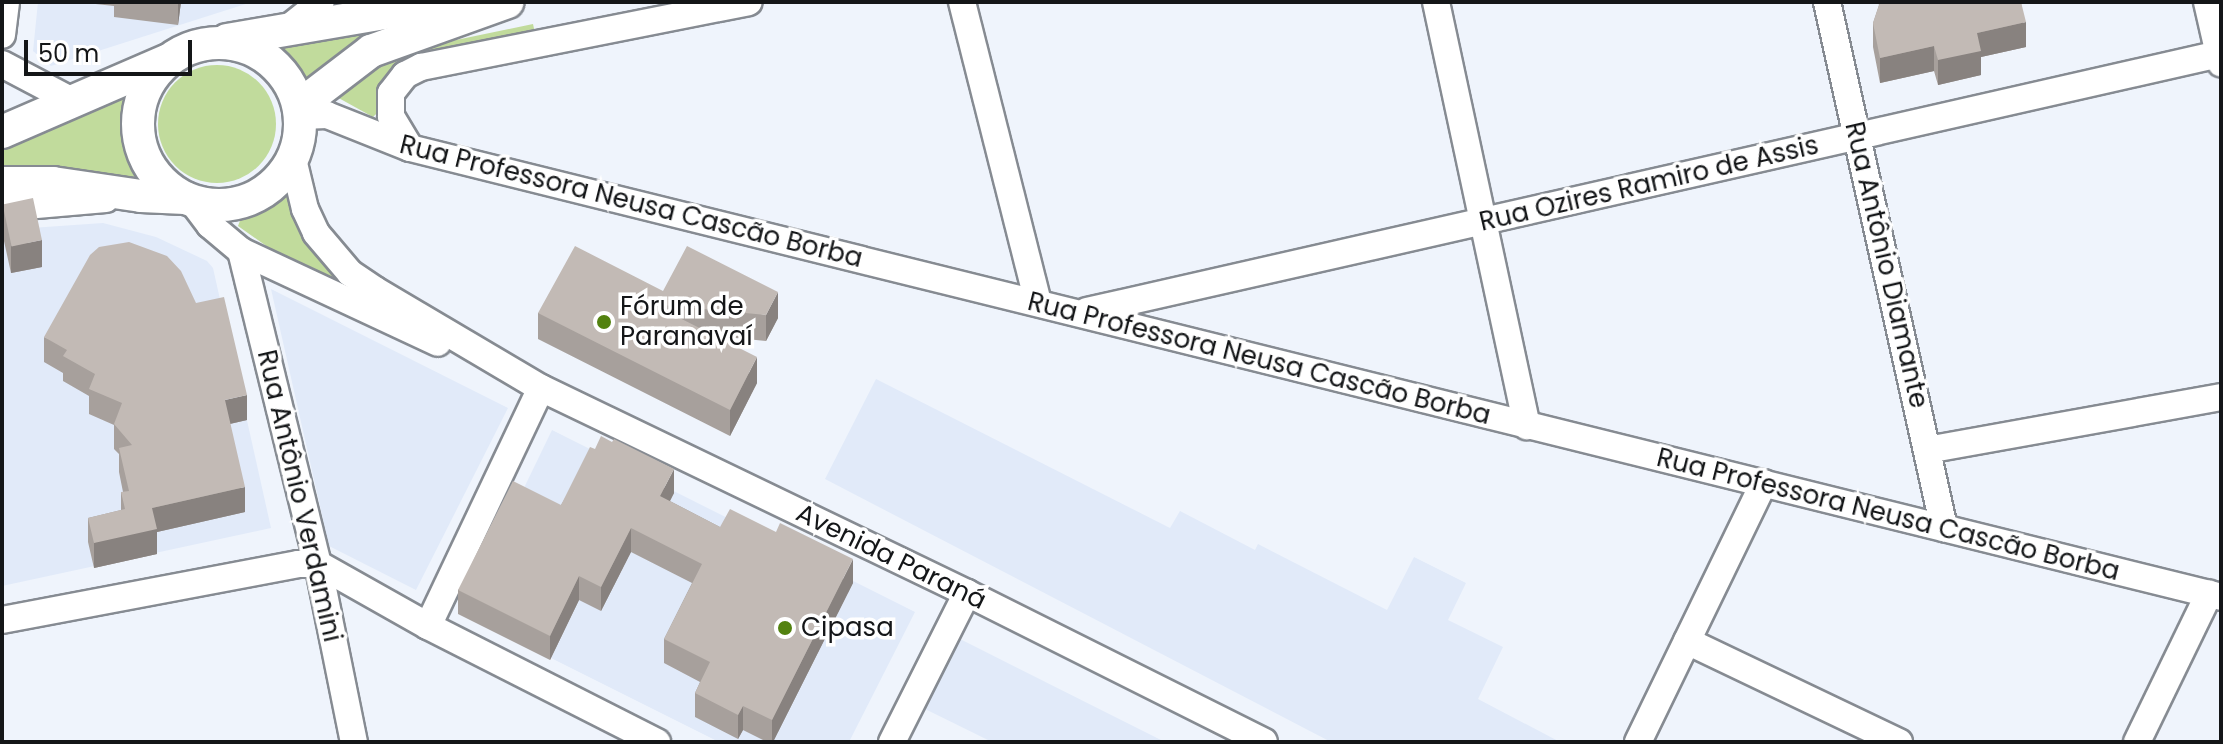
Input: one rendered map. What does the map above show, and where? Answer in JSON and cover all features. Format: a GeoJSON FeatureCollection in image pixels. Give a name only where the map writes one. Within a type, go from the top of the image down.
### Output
{"type":"FeatureCollection","features":[{"type":"Feature","properties":{"kind":"main road"},"geometry":{"type":"LineString","coordinates":[[2,132],[18,120],[74,102],[187,50],[210,43],[449,2]]}},
{"type":"Feature","properties":{"kind":"main road"},"geometry":{"type":"LineString","coordinates":[[473,2],[509,2]]}},
{"type":"Feature","properties":{"kind":"main road"},"geometry":{"type":"LineString","coordinates":[[300,111],[349,65],[371,51],[509,2]]}},
{"type":"Feature","properties":{"kind":"main road"},"geometry":{"type":"LineString","coordinates":[[2,183],[53,183],[216,205],[242,202],[273,186],[293,159],[300,136],[300,111],[283,75],[256,52],[234,44],[210,43]]}},
{"type":"Feature","properties":{"kind":"main road"},"geometry":{"type":"LineString","coordinates":[[169,60],[154,75],[144,93],[138,133],[153,172],[188,199]]}},
{"type":"Feature","properties":{"kind":"street"},"geometry":{"type":"LineString","coordinates":[[2,35],[6,2]]}},
{"type":"Feature","properties":{"kind":"street"},"geometry":{"type":"LineString","coordinates":[[287,29],[321,2]]}},
{"type":"Feature","properties":{"kind":"street"},"geometry":{"type":"LineString","coordinates":[[410,148],[391,116],[391,93],[405,75],[421,67],[749,2]]}},
{"type":"Feature","properties":{"kind":"street"},"geometry":{"type":"LineString","coordinates":[[962,2],[1038,303]]}},
{"type":"Feature","properties":{"kind":"street"},"geometry":{"type":"LineString","coordinates":[[1436,2],[1527,426]]}},
{"type":"Feature","properties":{"kind":"street","name":"Rua Antônio Diamante"},"geometry":{"type":"LineString","coordinates":[[1827,2],[1944,528]]}},
{"type":"Feature","properties":{"kind":"street"},"geometry":{"type":"LineString","coordinates":[[2207,2],[2220,59]]}},
{"type":"Feature","properties":{"kind":"street","name":"Rua Ozires Ramiro de Assis"},"geometry":{"type":"LineString","coordinates":[[1080,313],[1857,137],[2220,59]]}},
{"type":"Feature","properties":{"kind":"street"},"geometry":{"type":"LineString","coordinates":[[2,64],[74,102]]}},
{"type":"Feature","properties":{"kind":"street","name":"Rua Professora Neusa Cascão Borba"},"geometry":{"type":"LineString","coordinates":[[300,111],[327,115],[410,148],[2215,596]]}},
{"type":"Feature","properties":{"kind":"street","name":"Avenida Paraná"},"geometry":{"type":"LineString","coordinates":[[293,159],[305,209],[316,233],[350,273],[515,374],[967,593],[1264,742]]}},
{"type":"Feature","properties":{"kind":"street"},"geometry":{"type":"LineString","coordinates":[[2,208],[141,196]]}},
{"type":"Feature","properties":{"kind":"street","name":"Avenida Paraná"},"geometry":{"type":"LineString","coordinates":[[188,199],[210,225],[241,251],[396,326],[515,374]]}},
{"type":"Feature","properties":{"kind":"street","name":"Rua Antônio Verdamini"},"geometry":{"type":"LineString","coordinates":[[241,251],[318,564],[354,742]]}},
{"type":"Feature","properties":{"kind":"street"},"geometry":{"type":"LineString","coordinates":[[428,626],[541,388]]}},
{"type":"Feature","properties":{"kind":"street"},"geometry":{"type":"LineString","coordinates":[[1927,450],[2221,397]]}},
{"type":"Feature","properties":{"kind":"street"},"geometry":{"type":"LineString","coordinates":[[1638,742],[1764,483]]}},
{"type":"Feature","properties":{"kind":"street"},"geometry":{"type":"LineString","coordinates":[[2,620],[298,564],[318,564],[428,626],[657,742]]}},
{"type":"Feature","properties":{"kind":"street"},"geometry":{"type":"LineString","coordinates":[[892,742],[967,593]]}},
{"type":"Feature","properties":{"kind":"street"},"geometry":{"type":"LineString","coordinates":[[2137,742],[2215,596]]}},
{"type":"Feature","properties":{"kind":"street"},"geometry":{"type":"LineString","coordinates":[[1687,641],[1899,742]]}},
{"type":"Feature","properties":{"kind":"shaded area"},"geometry":{"type":"Polygon","coordinates":[[[38,2],[252,2],[51,66],[33,51],[38,2]]]}},
{"type":"Feature","properties":{"kind":"shaded area"},"geometry":{"type":"Polygon","coordinates":[[[103,223],[156,237],[207,261],[213,268],[271,528],[2,586],[2,230],[103,223]]]}},
{"type":"Feature","properties":{"kind":"shaded area"},"geometry":{"type":"Polygon","coordinates":[[[271,289],[508,408],[416,590],[329,546],[271,289]]]}},
{"type":"Feature","properties":{"kind":"shaded area"},"geometry":{"type":"Polygon","coordinates":[[[876,379],[1170,528],[1180,511],[1255,550],[1258,544],[1387,610],[1414,557],[1466,583],[1448,620],[1503,647],[1478,699],[1560,742],[1331,742],[825,479],[876,379]]]}},
{"type":"Feature","properties":{"kind":"shaded area"},"geometry":{"type":"Polygon","coordinates":[[[552,430],[915,612],[849,742],[719,742],[463,614],[552,430]]]}},
{"type":"Feature","properties":{"kind":"shaded area"},"geometry":{"type":"Polygon","coordinates":[[[960,639],[1165,742],[992,742],[925,709],[960,639]]]}},
{"type":"Feature","properties":{"kind":"green space"},"geometry":{"type":"Polygon","coordinates":[[[448,11],[308,82],[275,47],[448,11]]]}},
{"type":"Feature","properties":{"kind":"green space"},"geometry":{"type":"Polygon","coordinates":[[[533,24],[535,33],[422,55],[399,63],[380,87],[378,112],[373,117],[335,96],[355,72],[432,45],[533,24]]]}},
{"type":"Feature","properties":{"kind":"green space"},"geometry":{"type":"Polygon","coordinates":[[[217,65],[240,69],[259,82],[272,101],[276,124],[272,147],[259,166],[240,179],[217,183],[194,179],[175,166],[162,147],[158,124],[162,101],[175,82],[194,69],[217,65]]]}},
{"type":"Feature","properties":{"kind":"green space"},"geometry":{"type":"Polygon","coordinates":[[[119,97],[124,100],[123,133],[138,182],[2,168],[2,143],[119,97]]]}},
{"type":"Feature","properties":{"kind":"green space"},"geometry":{"type":"Polygon","coordinates":[[[288,192],[311,248],[337,277],[369,299],[292,264],[238,226],[241,218],[260,211],[288,192]]]}},
{"type":"Feature","properties":{"kind":"building"},"geometry":{"type":"Polygon","coordinates":[[[1880,2],[2021,2],[2026,22],[1977,33],[1981,51],[1938,60],[1934,46],[1880,58],[1873,23],[1880,2]]]}},
{"type":"Feature","properties":{"kind":"building"},"geometry":{"type":"Polygon","coordinates":[[[33,198],[42,240],[12,247],[3,204],[33,198]]]}},
{"type":"Feature","properties":{"kind":"building"},"geometry":{"type":"Polygon","coordinates":[[[129,242],[167,256],[181,271],[196,303],[224,297],[247,395],[225,400],[245,487],[152,508],[157,529],[94,543],[88,518],[125,509],[121,492],[129,491],[119,448],[132,445],[114,424],[122,403],[89,389],[95,374],[63,356],[67,350],[44,337],[90,255],[99,247],[129,242]]]}},
{"type":"Feature","properties":{"kind":"building"},"geometry":{"type":"Polygon","coordinates":[[[575,246],[663,291],[687,246],[778,292],[766,315],[652,304],[757,357],[730,410],[538,313],[575,246]]]}},
{"type":"Feature","properties":{"kind":"building"},"geometry":{"type":"Polygon","coordinates":[[[601,436],[612,442],[614,439],[674,469],[660,496],[720,527],[730,509],[776,532],[780,523],[853,559],[772,720],[743,706],[738,715],[695,693],[710,662],[664,639],[702,564],[631,528],[601,587],[579,576],[550,636],[458,590],[513,481],[561,505],[590,447],[595,449],[601,436]]]}},
{"type":"Feature","properties":{"kind":"place","name":"Fórum de Paranavaí"},"geometry":{"type":"Point","coordinates":[604,322]}},
{"type":"Feature","properties":{"kind":"place","name":"Cipasa"},"geometry":{"type":"Point","coordinates":[785,628]}}]}
